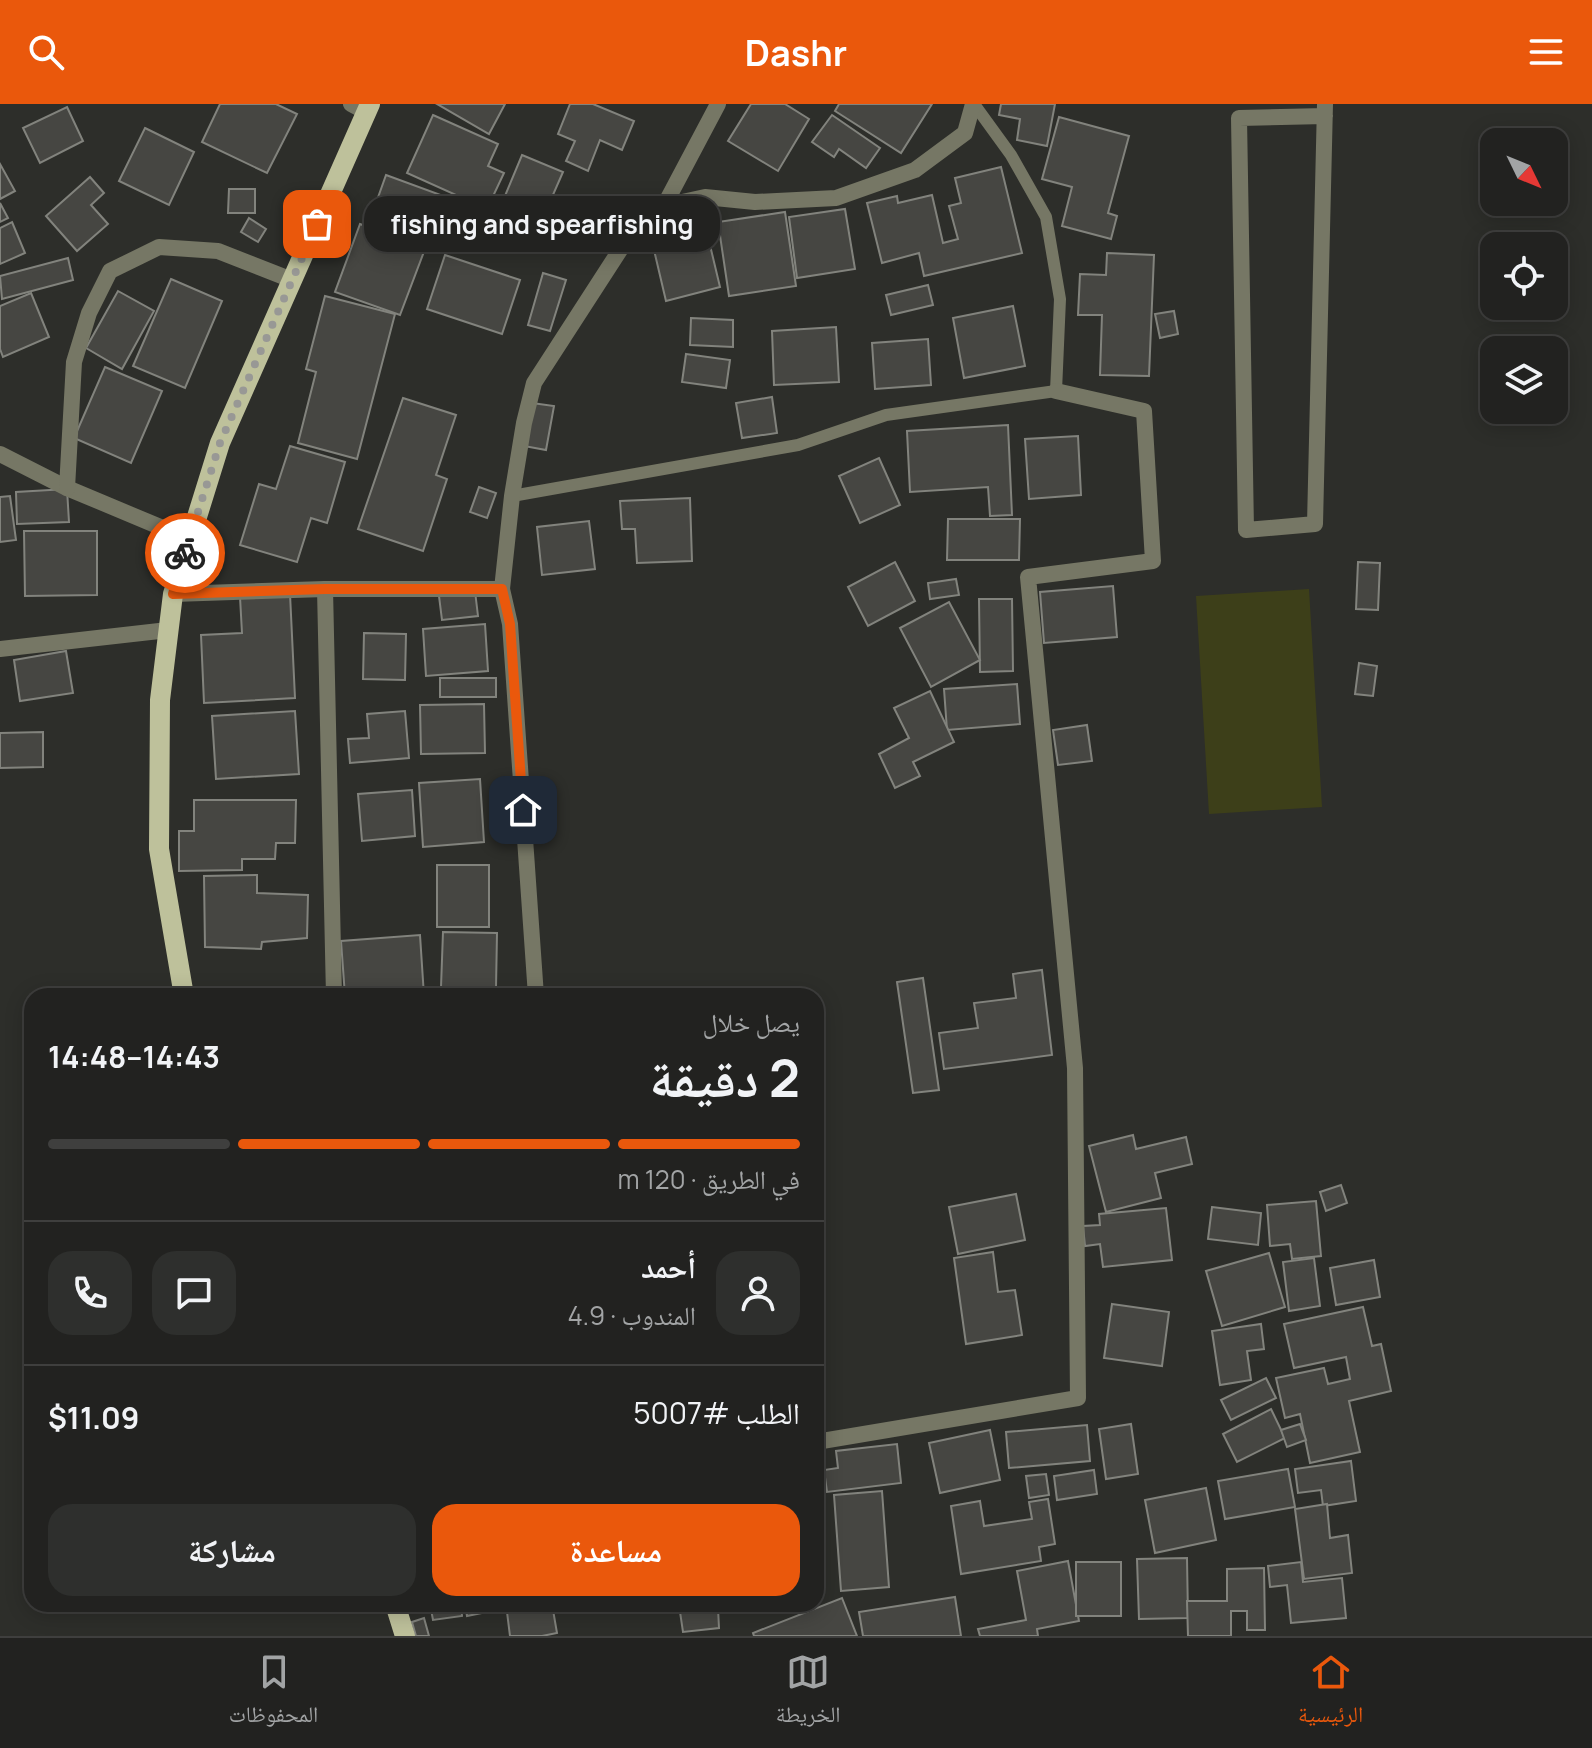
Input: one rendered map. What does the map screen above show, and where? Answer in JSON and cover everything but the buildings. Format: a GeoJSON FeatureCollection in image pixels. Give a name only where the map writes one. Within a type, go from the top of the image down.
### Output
{"type":"FeatureCollection","features":[{"type":"Feature","properties":{"kind":"main road"},"geometry":{"type":"LineString","coordinates":[[183,988],[159,849],[160,700],[173,594],[220,443],[292,280],[362,107]]}},
{"type":"Feature","properties":{"kind":"main road"},"geometry":{"type":"LineString","coordinates":[[398,1612],[405,1636]]}},
{"type":"Feature","properties":{"kind":"street"},"geometry":{"type":"LineString","coordinates":[[535,988],[510,624],[502,589],[524,423],[534,383],[631,233],[664,206],[718,104]]}},
{"type":"Feature","properties":{"kind":"street"},"geometry":{"type":"LineString","coordinates":[[664,206],[705,197],[755,202],[836,198],[915,170],[965,133],[974,104]]}},
{"type":"Feature","properties":{"kind":"street"},"geometry":{"type":"LineString","coordinates":[[1325,110],[1315,524],[1246,530],[1239,118],[1325,110]]}},
{"type":"Feature","properties":{"kind":"street"},"geometry":{"type":"LineString","coordinates":[[67,488],[74,362],[89,313],[110,271],[159,247],[218,251],[292,280]]}},
{"type":"Feature","properties":{"kind":"street"},"geometry":{"type":"LineString","coordinates":[[824,1441],[1078,1398],[1075,1068],[1028,577],[1153,561],[1144,411],[1056,391]]}},
{"type":"Feature","properties":{"kind":"street"},"geometry":{"type":"LineString","coordinates":[[0,454],[67,488],[189,539]]}},
{"type":"Feature","properties":{"kind":"street"},"geometry":{"type":"LineString","coordinates":[[173,594],[325,589],[502,589]]}},
{"type":"Feature","properties":{"kind":"street"},"geometry":{"type":"LineString","coordinates":[[325,589],[334,988]]}},
{"type":"Feature","properties":{"kind":"street"},"geometry":{"type":"LineString","coordinates":[[0,649],[168,630]]}},
{"type":"Feature","properties":{"kind":"lane"},"geometry":{"type":"LineString","coordinates":[[512,496],[798,445],[886,415],[1056,391],[1060,299],[1046,217],[1011,155],[974,104]]}},
{"type":"Feature","properties":{"kind":"green space"},"geometry":{"type":"Polygon","coordinates":[[[1309,589],[1322,807],[1209,814],[1196,596],[1309,589]]]}},
{"type":"Feature","properties":{"kind":"way so far"},"geometry":{"type":"LineString","coordinates":[[185,553],[220,443],[317,224]]}},
{"type":"Feature","properties":{"kind":"place","name":"fishing and spearfishing"},"geometry":{"type":"Point","coordinates":[317,224]}},
{"type":"Feature","properties":{"kind":"route"},"geometry":{"type":"LineString","coordinates":[[185,553],[173,594],[325,589],[502,589],[510,624],[523,810]]}}]}
